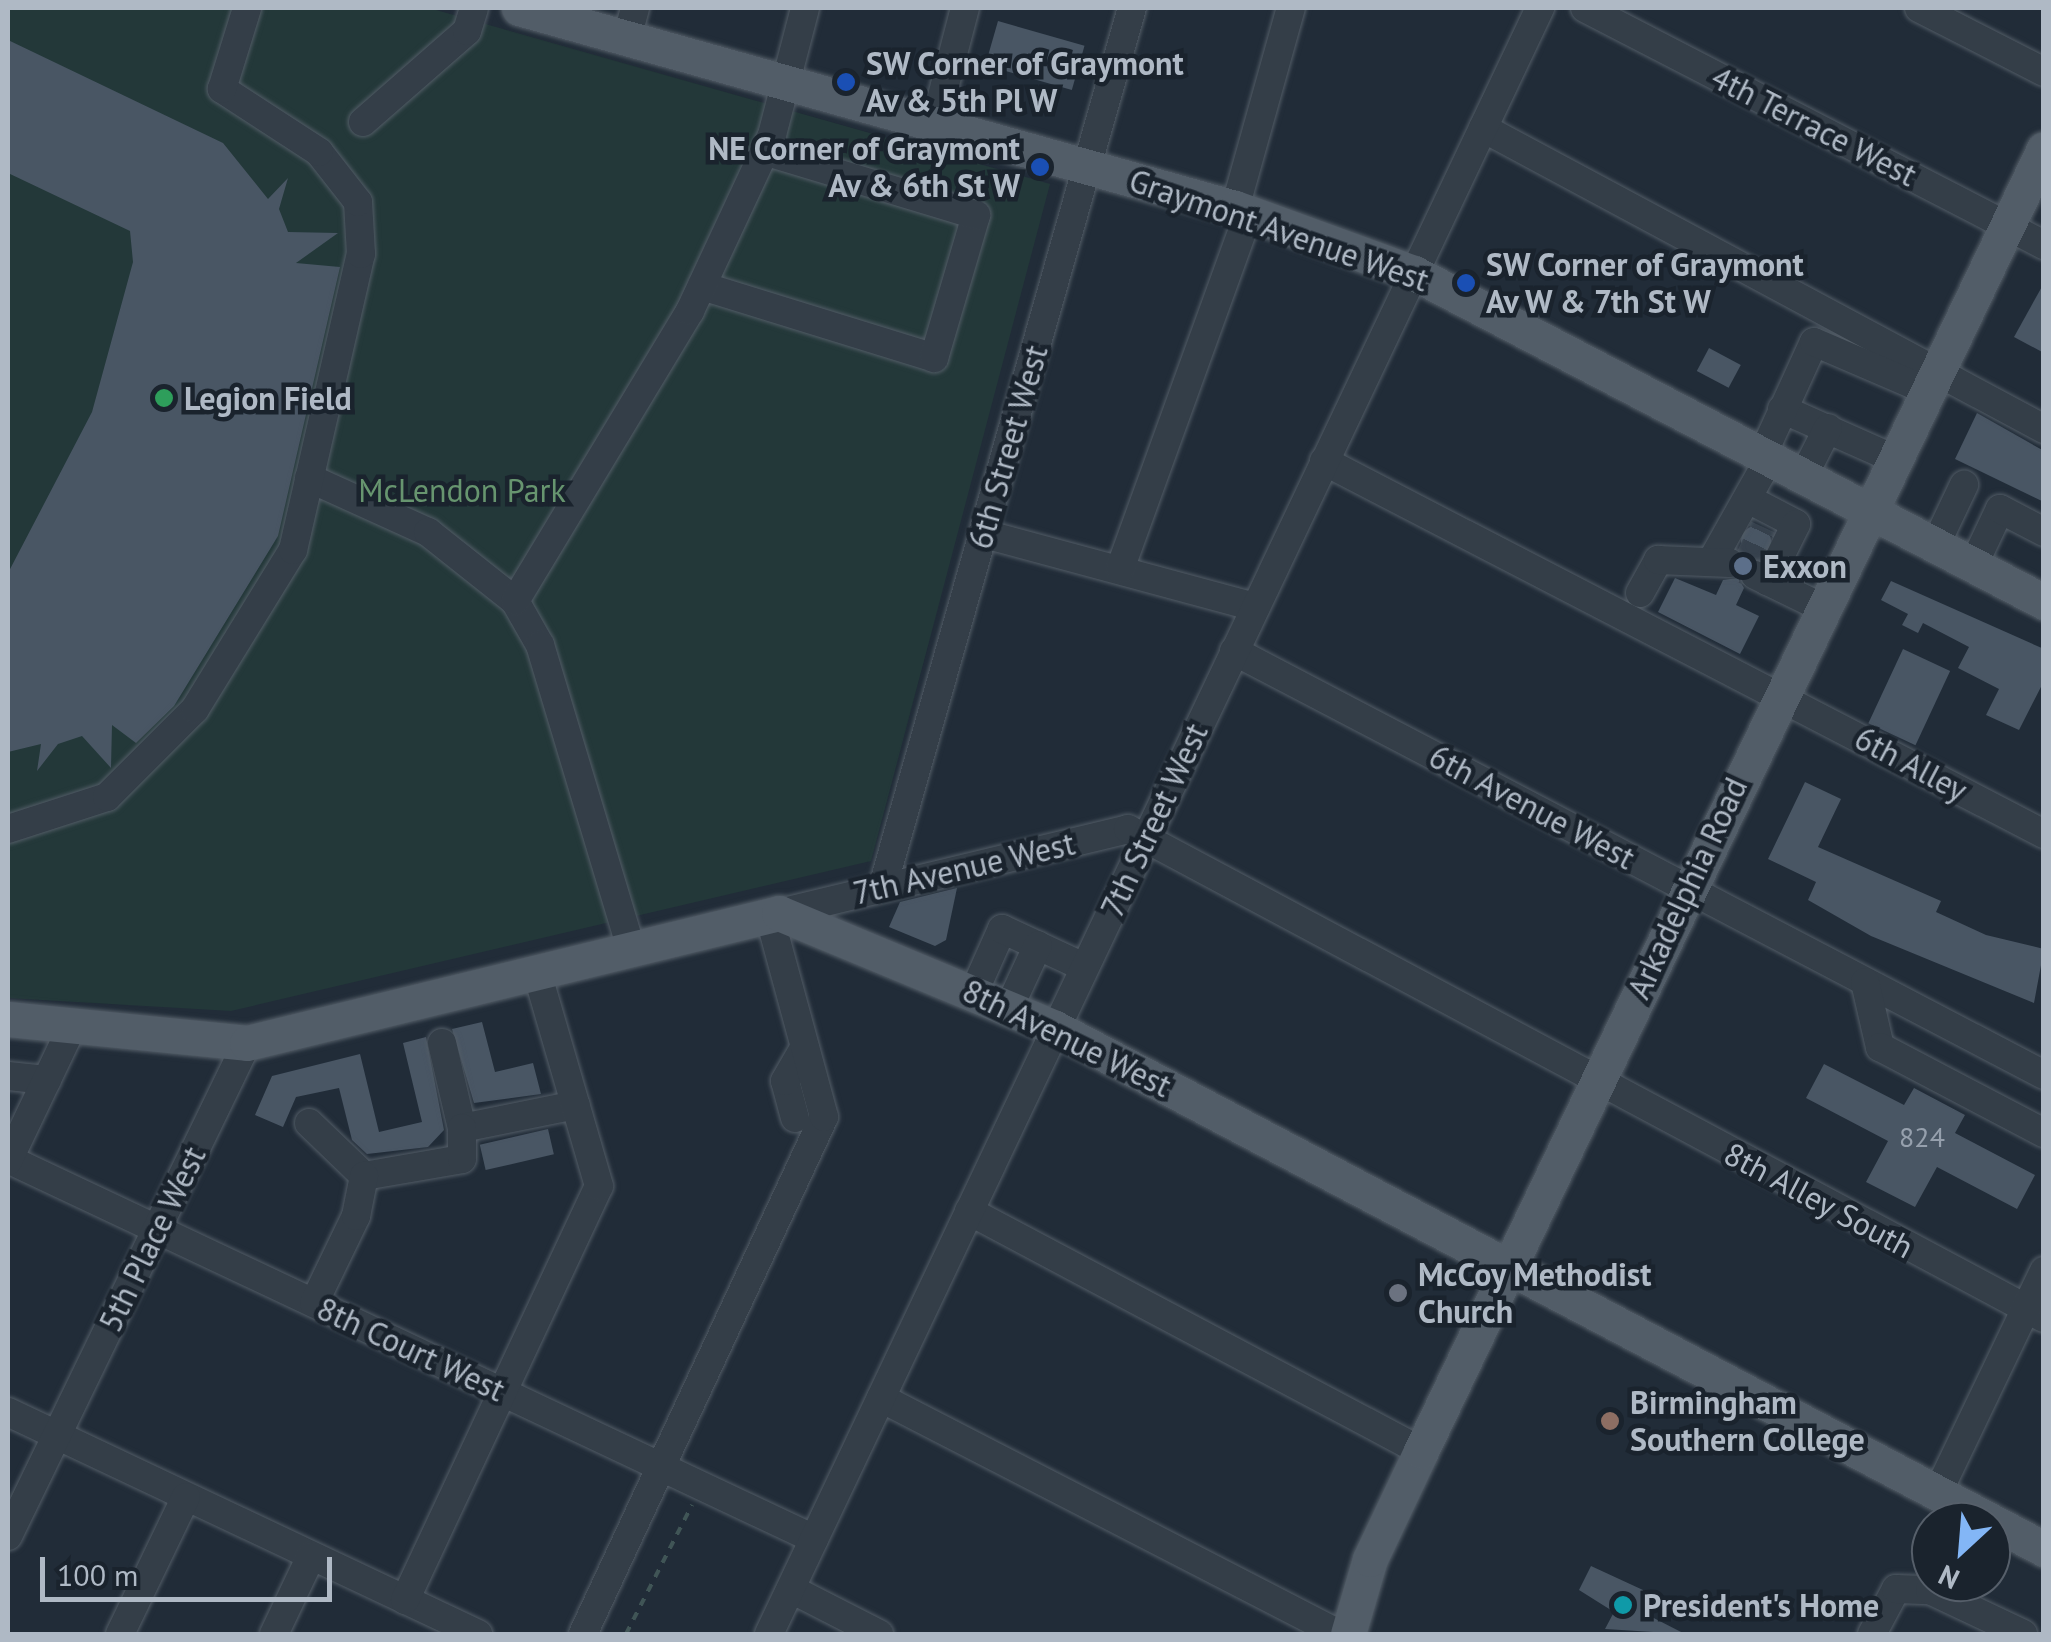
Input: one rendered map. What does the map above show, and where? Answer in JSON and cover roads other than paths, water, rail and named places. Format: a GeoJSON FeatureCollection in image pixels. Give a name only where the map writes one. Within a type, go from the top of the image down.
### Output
{"type":"FeatureCollection","features":[{"type":"Feature","properties":{"kind":"main road","name":"Graymont Avenue West"},"geometry":{"type":"LineString","coordinates":[[519,8],[631,23],[784,82],[1242,210],[1414,273],[2044,602]]}},
{"type":"Feature","properties":{"kind":"main road","name":"Arkadelphia Road"},"geometry":{"type":"LineString","coordinates":[[1348,1634],[1370,1559],[1421,1450],[1866,511],[2044,149]]}},
{"type":"Feature","properties":{"kind":"main road"},"geometry":{"type":"LineString","coordinates":[[8,1019],[246,1043],[774,914]]}},
{"type":"Feature","properties":{"kind":"main road","name":"8th Avenue West"},"geometry":{"type":"LineString","coordinates":[[774,914],[1055,1028],[1939,1490],[2044,1549]]}},
{"type":"Feature","properties":{"kind":"street"},"geometry":{"type":"LineString","coordinates":[[8,829],[107,798],[195,708],[293,550],[361,254],[358,202],[319,152],[222,89],[247,8]]}},
{"type":"Feature","properties":{"kind":"street"},"geometry":{"type":"LineString","coordinates":[[362,122],[467,31],[474,8]]}},
{"type":"Feature","properties":{"kind":"street"},"geometry":{"type":"LineString","coordinates":[[515,601],[702,286],[764,150],[804,8]]}},
{"type":"Feature","properties":{"kind":"street"},"geometry":{"type":"LineString","coordinates":[[935,123],[965,8]]}},
{"type":"Feature","properties":{"kind":"street","name":"6th Street West"},"geometry":{"type":"LineString","coordinates":[[883,886],[1132,8]]}},
{"type":"Feature","properties":{"kind":"street"},"geometry":{"type":"LineString","coordinates":[[1120,569],[1242,210],[1291,8]]}},
{"type":"Feature","properties":{"kind":"street","name":"7th Street West"},"geometry":{"type":"LineString","coordinates":[[769,1634],[1540,8]]}},
{"type":"Feature","properties":{"kind":"street","name":"4th Terrace West"},"geometry":{"type":"LineString","coordinates":[[1585,8],[2044,245]]}},
{"type":"Feature","properties":{"kind":"street"},"geometry":{"type":"LineString","coordinates":[[1919,8],[2044,72]]}},
{"type":"Feature","properties":{"kind":"street"},"geometry":{"type":"LineString","coordinates":[[1483,128],[1931,381]]}},
{"type":"Feature","properties":{"kind":"street"},"geometry":{"type":"LineString","coordinates":[[702,286],[934,358],[976,215],[764,150]]}},
{"type":"Feature","properties":{"kind":"street"},"geometry":{"type":"LineString","coordinates":[[1768,515],[1766,458],[1782,410],[1814,342],[1931,381],[2044,429]]}},
{"type":"Feature","properties":{"kind":"street"},"geometry":{"type":"LineString","coordinates":[[1782,410],[1892,458]]}},
{"type":"Feature","properties":{"kind":"street"},"geometry":{"type":"LineString","coordinates":[[1742,568],[1768,515],[1805,478],[1828,428]]}},
{"type":"Feature","properties":{"kind":"street","name":"6th Alley"},"geometry":{"type":"LineString","coordinates":[[1324,461],[2044,834]]}},
{"type":"Feature","properties":{"kind":"street"},"geometry":{"type":"LineString","coordinates":[[309,478],[428,532],[515,601],[540,645],[631,949]]}},
{"type":"Feature","properties":{"kind":"street"},"geometry":{"type":"LineString","coordinates":[[1935,546],[1964,485]]}},
{"type":"Feature","properties":{"kind":"street"},"geometry":{"type":"LineString","coordinates":[[1973,566],[2000,510],[2044,532]]}},
{"type":"Feature","properties":{"kind":"street"},"geometry":{"type":"LineString","coordinates":[[1742,568],[1796,524],[1768,515]]}},
{"type":"Feature","properties":{"kind":"street"},"geometry":{"type":"LineString","coordinates":[[984,534],[1254,607]]}},
{"type":"Feature","properties":{"kind":"street"},"geometry":{"type":"LineString","coordinates":[[1640,593],[1658,560],[1742,568],[1821,607]]}},
{"type":"Feature","properties":{"kind":"street","name":"6th Avenue West"},"geometry":{"type":"LineString","coordinates":[[1234,651],[2044,1076]]}},
{"type":"Feature","properties":{"kind":"street","name":"7th Avenue West"},"geometry":{"type":"LineString","coordinates":[[774,914],[1128,830],[1143,844]]}},
{"type":"Feature","properties":{"kind":"street","name":"8th Alley South"},"geometry":{"type":"LineString","coordinates":[[1143,844],[2034,1314]]}},
{"type":"Feature","properties":{"kind":"street"},"geometry":{"type":"LineString","coordinates":[[583,1634],[824,1117],[774,914]]}},
{"type":"Feature","properties":{"kind":"street"},"geometry":{"type":"LineString","coordinates":[[974,992],[1002,929],[1084,967]]}},
{"type":"Feature","properties":{"kind":"street"},"geometry":{"type":"LineString","coordinates":[[1010,1008],[1038,945]]}},
{"type":"Feature","properties":{"kind":"street"},"geometry":{"type":"LineString","coordinates":[[405,1600],[599,1186],[537,972]]}},
{"type":"Feature","properties":{"kind":"street"},"geometry":{"type":"LineString","coordinates":[[1865,982],[1880,1047],[2044,1133]]}},
{"type":"Feature","properties":{"kind":"street"},"geometry":{"type":"LineString","coordinates":[[8,1160],[73,1026]]}},
{"type":"Feature","properties":{"kind":"street"},"geometry":{"type":"LineString","coordinates":[[364,1176],[462,1158],[462,1128],[442,1042]]}},
{"type":"Feature","properties":{"kind":"street","name":"5th Place West"},"geometry":{"type":"LineString","coordinates":[[8,1536],[246,1043]]}},
{"type":"Feature","properties":{"kind":"street"},"geometry":{"type":"LineString","coordinates":[[795,1118],[785,1082],[805,1047]]}},
{"type":"Feature","properties":{"kind":"street"},"geometry":{"type":"LineString","coordinates":[[8,1076],[47,1080]]}},
{"type":"Feature","properties":{"kind":"street"},"geometry":{"type":"LineString","coordinates":[[462,1128],[576,1105]]}},
{"type":"Feature","properties":{"kind":"street"},"geometry":{"type":"LineString","coordinates":[[309,1124],[364,1176]]}},
{"type":"Feature","properties":{"kind":"street","name":"8th Court West"},"geometry":{"type":"LineString","coordinates":[[8,1160],[814,1540]]}},
{"type":"Feature","properties":{"kind":"street"},"geometry":{"type":"LineString","coordinates":[[314,1303],[364,1176]]}},
{"type":"Feature","properties":{"kind":"street"},"geometry":{"type":"LineString","coordinates":[[969,1211],[1421,1450]]}},
{"type":"Feature","properties":{"kind":"street"},"geometry":{"type":"LineString","coordinates":[[1939,1490],[2034,1314],[2044,1271]]}},
{"type":"Feature","properties":{"kind":"street"},"geometry":{"type":"LineString","coordinates":[[881,1398],[1339,1634]]}},
{"type":"Feature","properties":{"kind":"street"},"geometry":{"type":"LineString","coordinates":[[8,1412],[405,1600],[438,1626],[478,1634]]}},
{"type":"Feature","properties":{"kind":"street"},"geometry":{"type":"LineString","coordinates":[[120,1634],[186,1497]]}},
{"type":"Feature","properties":{"kind":"street"},"geometry":{"type":"LineString","coordinates":[[274,1634],[312,1556]]}},
{"type":"Feature","properties":{"kind":"street"},"geometry":{"type":"LineString","coordinates":[[791,1589],[880,1634]]}},
{"type":"Feature","properties":{"kind":"street"},"geometry":{"type":"LineString","coordinates":[[1872,1634],[1896,1590],[1930,1590],[2023,1634]]}},
{"type":"Feature","properties":{"kind":"tunnel"},"geometry":{"type":"LineString","coordinates":[[1752,573],[1744,570],[1764,527]]}},
{"type":"Feature","properties":{"kind":"place","name":"SW Corner of Graymont Av & 5th Pl W"},"geometry":{"type":"Point","coordinates":[846,82]}},
{"type":"Feature","properties":{"kind":"place","name":"NE Corner of Graymont Av & 6th St W"},"geometry":{"type":"Point","coordinates":[1040,167]}},
{"type":"Feature","properties":{"kind":"place","name":"SW Corner of Graymont Av W & 7th St W"},"geometry":{"type":"Point","coordinates":[1466,283]}},
{"type":"Feature","properties":{"kind":"place","name":"Legion Field"},"geometry":{"type":"Point","coordinates":[164,398]}},
{"type":"Feature","properties":{"kind":"place","name":"Exxon"},"geometry":{"type":"Point","coordinates":[1743,566]}},
{"type":"Feature","properties":{"kind":"place","name":"McCoy Methodist Church"},"geometry":{"type":"Point","coordinates":[1398,1293]}},
{"type":"Feature","properties":{"kind":"place","name":"Birmingham Southern College"},"geometry":{"type":"Point","coordinates":[1610,1421]}},
{"type":"Feature","properties":{"kind":"place","name":"President's Home"},"geometry":{"type":"Point","coordinates":[1623,1605]}},
{"type":"Feature","properties":{"kind":"park label","name":"McLendon Park"},"geometry":{"type":"Point","coordinates":[462,490]}}]}
